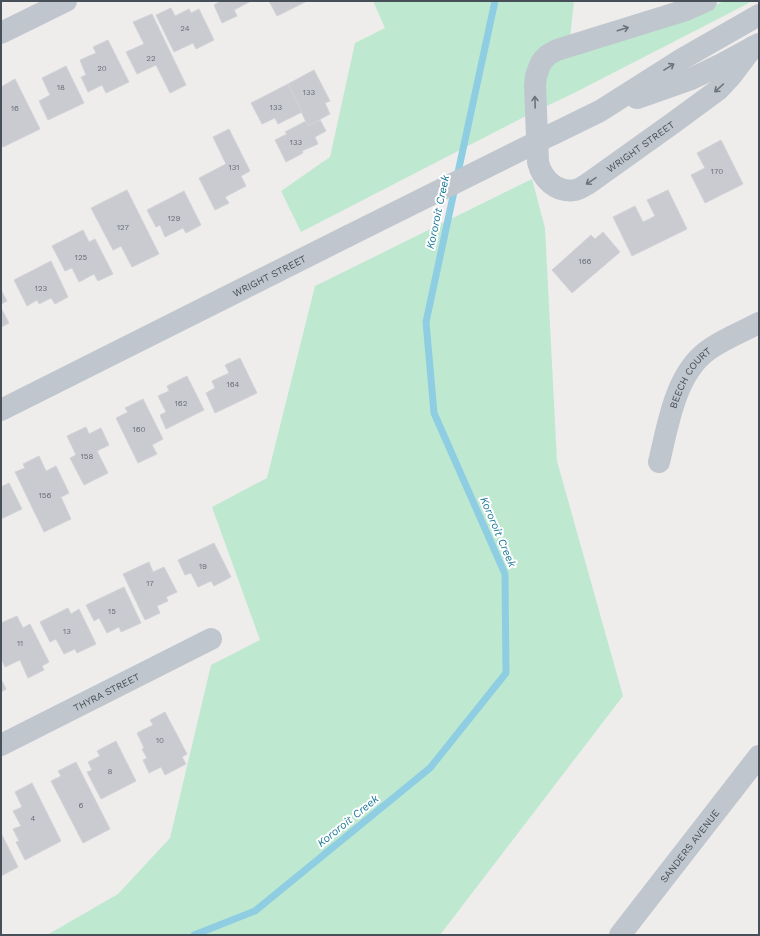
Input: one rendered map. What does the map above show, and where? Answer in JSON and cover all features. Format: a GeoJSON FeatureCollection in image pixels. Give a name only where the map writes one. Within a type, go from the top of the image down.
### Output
{"type":"FeatureCollection","features":[{"type":"Feature","properties":{"kind":"street"},"geometry":{"type":"LineString","coordinates":[[1,33],[66,1]]}},
{"type":"Feature","properties":{"kind":"street","name":"WRIGHT STREET"},"geometry":{"type":"LineString","coordinates":[[706,1],[686,10],[557,50],[543,60],[537,72],[535,85],[538,162],[541,172],[550,183],[559,188],[571,190],[580,188],[589,183],[718,90],[757,43]]}},
{"type":"Feature","properties":{"kind":"street","name":"WRIGHT STREET"},"geometry":{"type":"LineString","coordinates":[[1,410],[600,111],[682,59],[759,15]]}},
{"type":"Feature","properties":{"kind":"street","name":"WRIGHT STREET"},"geometry":{"type":"LineString","coordinates":[[600,111],[691,79],[720,65],[757,43]]}},
{"type":"Feature","properties":{"kind":"street","name":"BEECH COURT"},"geometry":{"type":"LineString","coordinates":[[659,462],[671,412],[679,389],[687,373],[696,361],[707,351],[759,323]]}},
{"type":"Feature","properties":{"kind":"street","name":"THYRA STREET"},"geometry":{"type":"LineString","coordinates":[[1,745],[211,639]]}},
{"type":"Feature","properties":{"kind":"street","name":"SANDERS AVENUE"},"geometry":{"type":"LineString","coordinates":[[620,935],[759,756]]}},
{"type":"Feature","properties":{"kind":"green space"},"geometry":{"type":"Polygon","coordinates":[[[373,1],[574,1],[568,56],[700,13],[724,1],[750,1],[749,3],[301,232],[281,191],[330,157],[355,43],[385,28],[373,1]]]}},
{"type":"Feature","properties":{"kind":"green space"},"geometry":{"type":"Polygon","coordinates":[[[532,179],[545,228],[557,461],[623,696],[440,935],[47,935],[118,894],[170,838],[211,665],[260,640],[212,507],[267,478],[315,286],[532,179]]]}},
{"type":"Feature","properties":{"kind":"building"},"geometry":{"type":"Polygon","coordinates":[[[219,1],[251,1],[234,10],[237,16],[222,23],[214,5],[219,1]]]}},
{"type":"Feature","properties":{"kind":"building"},"geometry":{"type":"Polygon","coordinates":[[[269,1],[307,1],[277,16],[269,1]]]}},
{"type":"Feature","properties":{"kind":"building"},"geometry":{"type":"Polygon","coordinates":[[[171,8],[175,16],[189,9],[191,13],[199,9],[214,40],[196,49],[193,43],[174,52],[156,15],[171,8]]]}},
{"type":"Feature","properties":{"kind":"building"},"geometry":{"type":"Polygon","coordinates":[[[152,14],[186,85],[170,93],[156,65],[137,74],[126,52],[144,44],[133,22],[152,14]]]}},
{"type":"Feature","properties":{"kind":"building"},"geometry":{"type":"Polygon","coordinates":[[[108,40],[129,82],[106,93],[102,85],[88,92],[81,77],[86,75],[80,60],[96,53],[93,47],[108,40]]]}},
{"type":"Feature","properties":{"kind":"building"},"geometry":{"type":"Polygon","coordinates":[[[66,66],[84,103],[48,120],[39,101],[50,95],[42,78],[66,66]]]}},
{"type":"Feature","properties":{"kind":"building"},"geometry":{"type":"Polygon","coordinates":[[[314,70],[330,101],[325,103],[330,114],[308,126],[288,84],[314,70]]]}},
{"type":"Feature","properties":{"kind":"building"},"geometry":{"type":"Polygon","coordinates":[[[15,79],[40,129],[3,147],[1,142],[1,87],[15,79]]]}},
{"type":"Feature","properties":{"kind":"building"},"geometry":{"type":"Polygon","coordinates":[[[288,84],[302,112],[278,124],[275,118],[262,124],[251,103],[288,84]]]}},
{"type":"Feature","properties":{"kind":"building"},"geometry":{"type":"Polygon","coordinates":[[[320,120],[326,131],[315,137],[318,144],[302,151],[303,153],[286,162],[275,140],[287,134],[285,132],[306,121],[308,126],[320,120]]]}},
{"type":"Feature","properties":{"kind":"building"},"geometry":{"type":"Polygon","coordinates":[[[229,129],[250,171],[241,176],[246,186],[225,197],[229,203],[215,210],[199,178],[226,164],[213,137],[229,129]]]}},
{"type":"Feature","properties":{"kind":"building"},"geometry":{"type":"Polygon","coordinates":[[[721,140],[743,184],[705,203],[691,175],[705,168],[697,153],[721,140]]]}},
{"type":"Feature","properties":{"kind":"building"},"geometry":{"type":"Polygon","coordinates":[[[127,190],[159,254],[132,267],[121,246],[113,250],[91,208],[127,190]]]}},
{"type":"Feature","properties":{"kind":"building"},"geometry":{"type":"Polygon","coordinates":[[[668,190],[687,229],[632,256],[613,217],[635,206],[643,222],[655,216],[647,200],[668,190]]]}},
{"type":"Feature","properties":{"kind":"building"},"geometry":{"type":"Polygon","coordinates":[[[184,191],[201,225],[186,233],[183,228],[165,237],[160,225],[156,227],[147,210],[184,191]]]}},
{"type":"Feature","properties":{"kind":"building"},"geometry":{"type":"Polygon","coordinates":[[[83,230],[89,242],[95,239],[113,274],[98,281],[94,274],[79,282],[72,268],[65,271],[52,246],[83,230]]]}},
{"type":"Feature","properties":{"kind":"building"},"geometry":{"type":"Polygon","coordinates":[[[603,232],[620,252],[572,293],[552,270],[591,235],[595,239],[603,232]]]}},
{"type":"Feature","properties":{"kind":"building"},"geometry":{"type":"Polygon","coordinates":[[[51,261],[68,297],[55,304],[51,298],[39,304],[37,300],[27,306],[14,280],[51,261]]]}},
{"type":"Feature","properties":{"kind":"building"},"geometry":{"type":"Polygon","coordinates":[[[1,290],[7,301],[1,304],[1,290]]]}},
{"type":"Feature","properties":{"kind":"building"},"geometry":{"type":"Polygon","coordinates":[[[1,308],[9,323],[1,327],[1,308]]]}},
{"type":"Feature","properties":{"kind":"building"},"geometry":{"type":"Polygon","coordinates":[[[240,358],[257,393],[215,413],[206,393],[215,388],[212,381],[229,373],[225,365],[240,358]]]}},
{"type":"Feature","properties":{"kind":"building"},"geometry":{"type":"Polygon","coordinates":[[[187,376],[204,410],[166,429],[160,415],[166,412],[158,396],[169,391],[167,386],[187,376]]]}},
{"type":"Feature","properties":{"kind":"building"},"geometry":{"type":"Polygon","coordinates":[[[143,399],[163,439],[152,445],[157,454],[138,463],[116,418],[128,412],[125,408],[143,399]]]}},
{"type":"Feature","properties":{"kind":"building"},"geometry":{"type":"Polygon","coordinates":[[[86,427],[89,434],[101,428],[109,445],[97,451],[108,473],[84,485],[70,458],[76,455],[67,436],[86,427]]]}},
{"type":"Feature","properties":{"kind":"building"},"geometry":{"type":"Polygon","coordinates":[[[39,456],[46,471],[56,466],[69,493],[61,497],[71,519],[44,532],[15,472],[25,468],[23,464],[39,456]]]}},
{"type":"Feature","properties":{"kind":"building"},"geometry":{"type":"Polygon","coordinates":[[[9,483],[22,509],[1,519],[1,487],[9,483]]]}},
{"type":"Feature","properties":{"kind":"building"},"geometry":{"type":"Polygon","coordinates":[[[214,543],[231,577],[214,586],[211,581],[198,587],[191,573],[185,575],[178,560],[214,543]]]}},
{"type":"Feature","properties":{"kind":"building"},"geometry":{"type":"Polygon","coordinates":[[[149,562],[153,572],[164,567],[177,592],[166,597],[168,601],[157,606],[160,613],[145,620],[123,574],[149,562]]]}},
{"type":"Feature","properties":{"kind":"building"},"geometry":{"type":"Polygon","coordinates":[[[124,587],[141,623],[121,632],[119,627],[107,633],[99,618],[94,621],[86,605],[124,587]]]}},
{"type":"Feature","properties":{"kind":"building"},"geometry":{"type":"Polygon","coordinates":[[[68,608],[71,614],[79,609],[96,644],[77,653],[75,649],[64,654],[56,639],[50,642],[40,622],[68,608]]]}},
{"type":"Feature","properties":{"kind":"building"},"geometry":{"type":"Polygon","coordinates":[[[17,616],[23,628],[30,624],[49,662],[42,666],[44,670],[28,678],[20,660],[5,667],[1,658],[1,623],[17,616]]]}},
{"type":"Feature","properties":{"kind":"building"},"geometry":{"type":"Polygon","coordinates":[[[1,679],[6,689],[1,692],[1,679]]]}},
{"type":"Feature","properties":{"kind":"building"},"geometry":{"type":"Polygon","coordinates":[[[165,712],[187,754],[182,757],[186,764],[165,775],[161,767],[149,773],[143,760],[147,758],[142,749],[144,748],[137,733],[153,725],[150,720],[165,712]]]}},
{"type":"Feature","properties":{"kind":"building"},"geometry":{"type":"Polygon","coordinates":[[[116,741],[136,781],[101,799],[87,772],[92,770],[88,762],[100,756],[97,751],[116,741]]]}},
{"type":"Feature","properties":{"kind":"building"},"geometry":{"type":"Polygon","coordinates":[[[76,762],[110,829],[83,843],[51,781],[61,776],[58,771],[76,762]]]}},
{"type":"Feature","properties":{"kind":"building"},"geometry":{"type":"Polygon","coordinates":[[[32,783],[61,841],[25,860],[16,842],[19,841],[13,829],[21,826],[13,811],[22,807],[15,792],[32,783]]]}},
{"type":"Feature","properties":{"kind":"building"},"geometry":{"type":"Polygon","coordinates":[[[1,833],[18,867],[1,876],[1,833]]]}},
{"type":"Feature","properties":{"kind":"waterway","name":"Kororoit Creek"},"geometry":{"type":"LineString","coordinates":[[457,177],[495,1]]}},
{"type":"Feature","properties":{"kind":"waterway","name":"Kororoit Creek"},"geometry":{"type":"LineString","coordinates":[[194,935],[255,911],[430,768],[506,673],[505,574],[434,413],[426,322],[455,187]]}}]}
